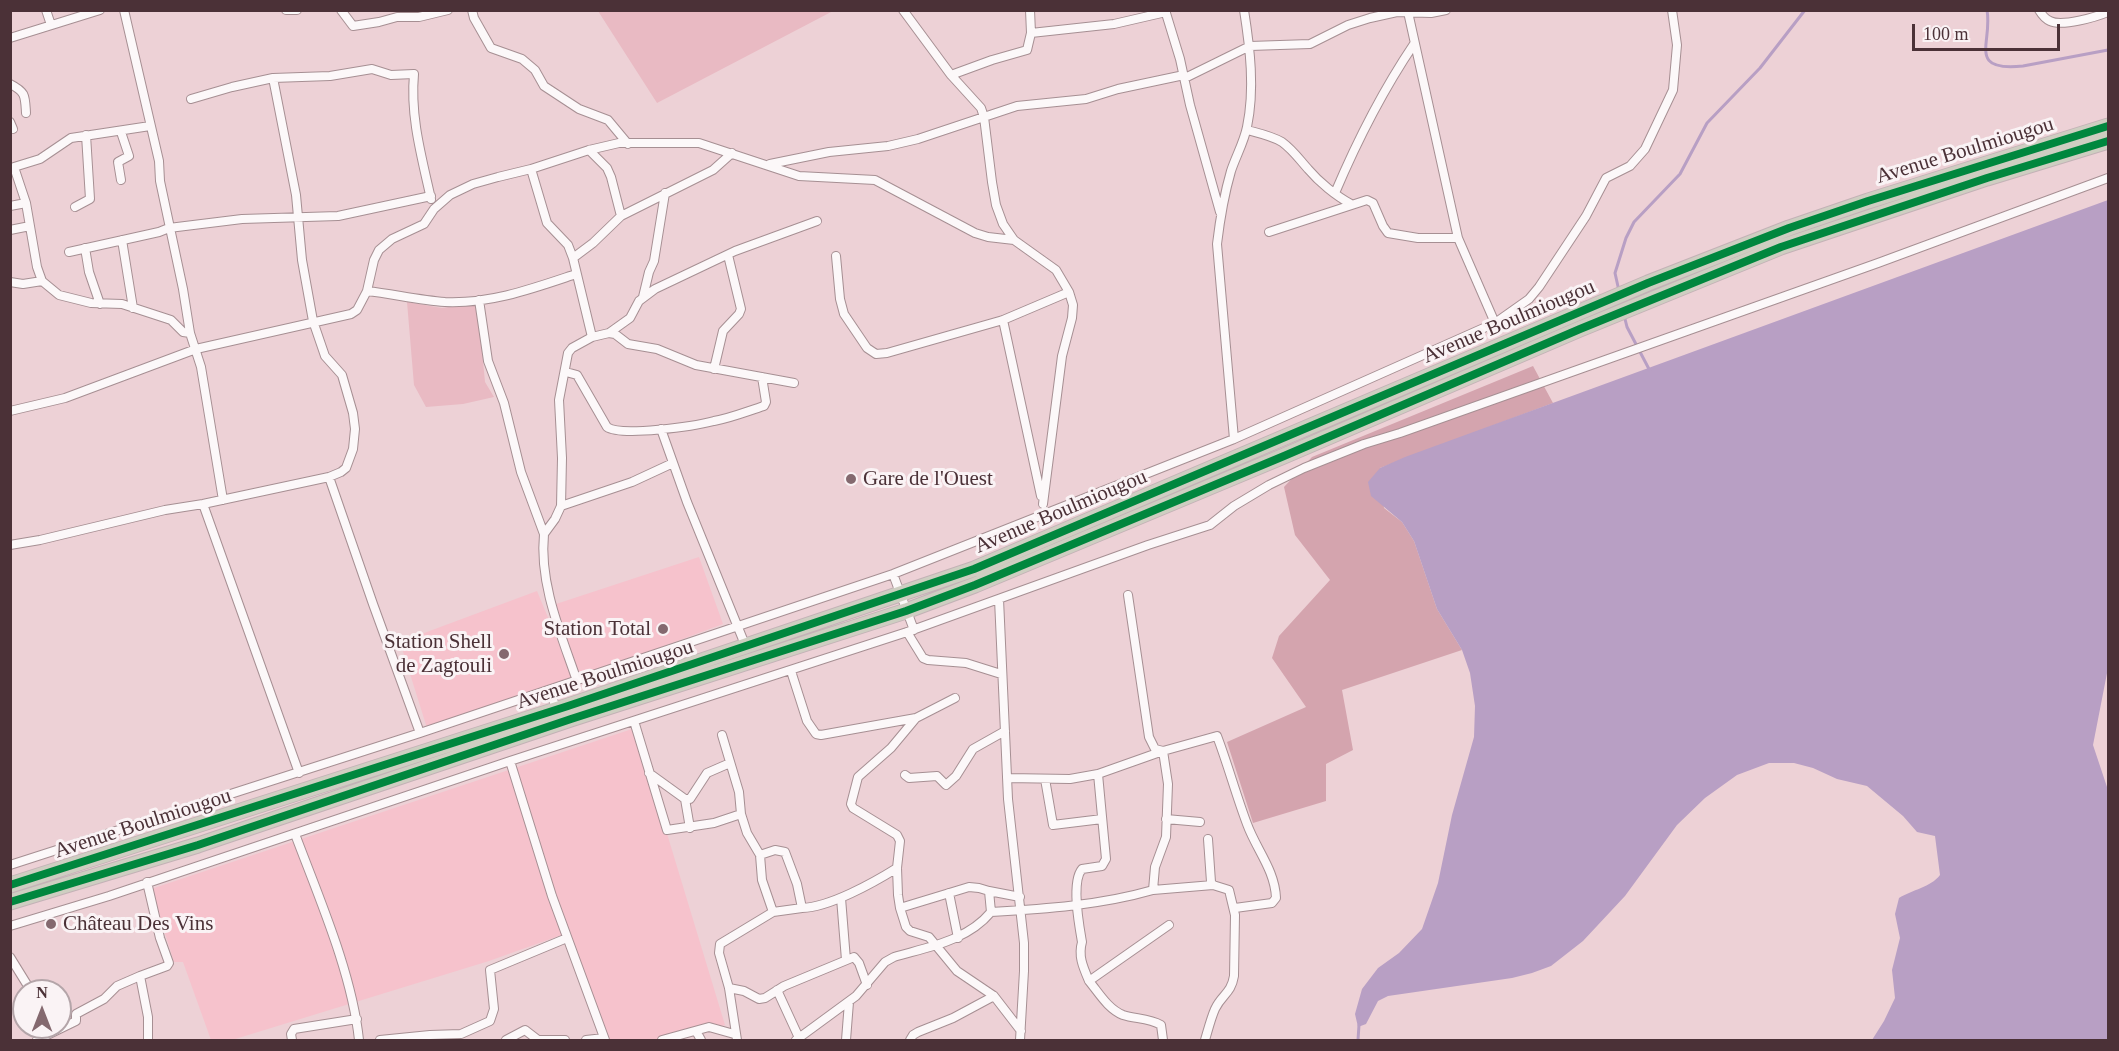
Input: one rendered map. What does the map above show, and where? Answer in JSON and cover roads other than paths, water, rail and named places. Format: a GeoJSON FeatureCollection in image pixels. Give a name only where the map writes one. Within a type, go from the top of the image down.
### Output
{"type":"FeatureCollection","features":[{"type":"Feature","properties":{"kind":"highway","name":"Avenue Boulmiougou"},"geometry":{"type":"LineString","coordinates":[[10,885],[557,710],[974,569],[1648,283],[1789,228],[1859,204],[2109,126]]}},
{"type":"Feature","properties":{"kind":"highway","name":"Avenue Boulmiougou"},"geometry":{"type":"LineString","coordinates":[[10,902],[198,845],[571,719],[906,611],[975,585],[1772,250],[2109,141]]}},
{"type":"Feature","properties":{"kind":"street"},"geometry":{"type":"LineString","coordinates":[[46,10],[51,25]]}},
{"type":"Feature","properties":{"kind":"street"},"geometry":{"type":"LineString","coordinates":[[10,38],[100,10]]}},
{"type":"Feature","properties":{"kind":"street"},"geometry":{"type":"LineString","coordinates":[[124,10],[159,161],[160,181],[190,333],[196,349],[223,500]]}},
{"type":"Feature","properties":{"kind":"street"},"geometry":{"type":"LineString","coordinates":[[286,10],[297,10]]}},
{"type":"Feature","properties":{"kind":"street"},"geometry":{"type":"LineString","coordinates":[[341,10],[353,26],[372,24],[397,17],[420,17],[448,10]]}},
{"type":"Feature","properties":{"kind":"street"},"geometry":{"type":"LineString","coordinates":[[472,10],[491,48],[522,59],[535,70],[544,86],[579,109],[608,120],[628,144]]}},
{"type":"Feature","properties":{"kind":"street"},"geometry":{"type":"LineString","coordinates":[[903,10],[951,75],[973,99],[984,117],[996,206],[1003,224],[1014,240],[1056,270],[1073,304],[1072,318],[1062,357],[1043,504]]}},
{"type":"Feature","properties":{"kind":"street"},"geometry":{"type":"LineString","coordinates":[[951,75],[1028,50],[1030,10]]}},
{"type":"Feature","properties":{"kind":"street"},"geometry":{"type":"LineString","coordinates":[[1234,439],[1217,244],[1221,213],[1232,169],[1247,130],[1250,97],[1250,46],[1244,10]]}},
{"type":"Feature","properties":{"kind":"street"},"geometry":{"type":"LineString","coordinates":[[768,165],[829,152],[888,146],[918,139],[1017,106],[1086,99],[1118,89],[1184,76],[1250,46],[1310,44],[1356,21],[1385,14],[1431,13],[1446,10]]}},
{"type":"Feature","properties":{"kind":"street"},"geometry":{"type":"LineString","coordinates":[[10,865],[420,733],[893,574],[1234,439],[1495,323],[1529,299],[1539,287],[1586,216],[1606,178],[1630,166],[1645,149],[1673,90],[1677,45],[1671,10]]}},
{"type":"Feature","properties":{"kind":"street"},"geometry":{"type":"LineString","coordinates":[[2039,10],[2047,20],[2057,23],[2095,17],[2109,12]]}},
{"type":"Feature","properties":{"kind":"street"},"geometry":{"type":"LineString","coordinates":[[1030,33],[1114,24],[1165,11],[1221,213]]}},
{"type":"Feature","properties":{"kind":"street"},"geometry":{"type":"LineString","coordinates":[[1408,12],[1458,238],[1495,323]]}},
{"type":"Feature","properties":{"kind":"street"},"geometry":{"type":"LineString","coordinates":[[1335,193],[1345,168],[1392,79],[1414,44]]}},
{"type":"Feature","properties":{"kind":"street"},"geometry":{"type":"LineString","coordinates":[[191,99],[273,78],[330,76],[372,69],[391,75],[414,74],[412,89],[417,138],[434,209]]}},
{"type":"Feature","properties":{"kind":"street"},"geometry":{"type":"LineString","coordinates":[[10,545],[179,507],[329,477],[346,468],[353,449],[355,429],[346,384],[342,375],[325,356],[313,321],[302,260],[296,195],[273,78]]}},
{"type":"Feature","properties":{"kind":"street"},"geometry":{"type":"LineString","coordinates":[[10,84],[21,89],[26,113]]}},
{"type":"Feature","properties":{"kind":"street"},"geometry":{"type":"LineString","coordinates":[[150,126],[71,138],[40,159],[14,167],[26,203],[42,281],[59,295],[100,304],[117,303],[172,321],[183,332],[190,333]]}},
{"type":"Feature","properties":{"kind":"street"},"geometry":{"type":"LineString","coordinates":[[1247,130],[1285,144],[1312,173],[1351,204]]}},
{"type":"Feature","properties":{"kind":"street"},"geometry":{"type":"LineString","coordinates":[[121,132],[129,156],[118,162],[121,180]]}},
{"type":"Feature","properties":{"kind":"street"},"geometry":{"type":"LineString","coordinates":[[75,207],[90,199],[86,135]]}},
{"type":"Feature","properties":{"kind":"street"},"geometry":{"type":"LineString","coordinates":[[10,411],[65,398],[196,349],[351,314],[357,310],[367,291],[374,260],[379,250],[392,239],[424,224],[434,209],[450,195],[473,184],[619,143],[699,143],[799,176],[875,180],[975,233],[1014,240]]}},
{"type":"Feature","properties":{"kind":"street"},"geometry":{"type":"LineString","coordinates":[[589,150],[607,168],[621,216]]}},
{"type":"Feature","properties":{"kind":"street"},"geometry":{"type":"LineString","coordinates":[[573,258],[593,243],[621,216],[713,170],[732,153]]}},
{"type":"Feature","properties":{"kind":"street"},"geometry":{"type":"LineString","coordinates":[[531,169],[547,223],[568,245],[573,258],[592,337]]}},
{"type":"Feature","properties":{"kind":"street"},"geometry":{"type":"LineString","coordinates":[[10,926],[911,631],[1148,544],[1210,525],[1234,506],[1269,485],[1364,444],[1400,434],[1835,279],[2109,178]]}},
{"type":"Feature","properties":{"kind":"street"},"geometry":{"type":"LineString","coordinates":[[643,297],[654,261],[665,194]]}},
{"type":"Feature","properties":{"kind":"street"},"geometry":{"type":"LineString","coordinates":[[69,252],[169,228],[242,219],[338,216],[431,196]]}},
{"type":"Feature","properties":{"kind":"street"},"geometry":{"type":"LineString","coordinates":[[1269,232],[1363,200],[1373,203],[1388,233],[1418,238],[1458,238]]}},
{"type":"Feature","properties":{"kind":"street"},"geometry":{"type":"LineString","coordinates":[[10,206],[26,203]]}},
{"type":"Feature","properties":{"kind":"street"},"geometry":{"type":"LineString","coordinates":[[544,534],[561,506],[562,458],[559,407],[570,349],[592,337],[609,333],[630,318],[639,301],[655,289],[728,255],[817,220]]}},
{"type":"Feature","properties":{"kind":"street"},"geometry":{"type":"LineString","coordinates":[[10,231],[30,226]]}},
{"type":"Feature","properties":{"kind":"street"},"geometry":{"type":"LineString","coordinates":[[122,240],[133,308]]}},
{"type":"Feature","properties":{"kind":"street"},"geometry":{"type":"LineString","coordinates":[[85,248],[89,272],[100,304]]}},
{"type":"Feature","properties":{"kind":"street"},"geometry":{"type":"LineString","coordinates":[[714,369],[723,331],[741,309],[728,255]]}},
{"type":"Feature","properties":{"kind":"street"},"geometry":{"type":"LineString","coordinates":[[836,256],[840,299],[844,314],[867,348],[876,354],[888,353],[1003,320],[1069,292]]}},
{"type":"Feature","properties":{"kind":"street"},"geometry":{"type":"LineString","coordinates":[[367,291],[444,302],[479,300],[506,296],[576,274]]}},
{"type":"Feature","properties":{"kind":"street"},"geometry":{"type":"LineString","coordinates":[[10,282],[23,284],[42,281]]}},
{"type":"Feature","properties":{"kind":"street"},"geometry":{"type":"LineString","coordinates":[[479,300],[488,361],[504,403],[521,472],[544,534],[543,558],[549,594],[576,681]]}},
{"type":"Feature","properties":{"kind":"street"},"geometry":{"type":"LineString","coordinates":[[1003,320],[1045,514]]}},
{"type":"Feature","properties":{"kind":"street"},"geometry":{"type":"LineString","coordinates":[[609,333],[615,334],[628,344],[657,349],[696,365],[794,382]]}},
{"type":"Feature","properties":{"kind":"street"},"geometry":{"type":"LineString","coordinates":[[566,372],[576,375],[610,429],[631,431],[716,421],[764,406],[766,402],[762,377]]}},
{"type":"Feature","properties":{"kind":"street"},"geometry":{"type":"LineString","coordinates":[[661,429],[694,520],[746,647]]}},
{"type":"Feature","properties":{"kind":"street"},"geometry":{"type":"LineString","coordinates":[[561,506],[632,482],[673,463]]}},
{"type":"Feature","properties":{"kind":"street"},"geometry":{"type":"LineString","coordinates":[[329,477],[420,733]]}},
{"type":"Feature","properties":{"kind":"street"},"geometry":{"type":"LineString","coordinates":[[203,504],[299,772]]}},
{"type":"Feature","properties":{"kind":"street"},"geometry":{"type":"LineString","coordinates":[[893,574],[911,631],[923,658],[966,663],[1001,674]]}},
{"type":"Feature","properties":{"kind":"street"},"geometry":{"type":"LineString","coordinates":[[1128,595],[1149,737],[1155,749],[1163,751]]}},
{"type":"Feature","properties":{"kind":"street"},"geometry":{"type":"LineString","coordinates":[[999,599],[1007,778],[1020,897],[1024,971],[1020,1041]]}},
{"type":"Feature","properties":{"kind":"street"},"geometry":{"type":"LineString","coordinates":[[791,671],[807,722],[816,734],[821,735],[916,718],[955,698]]}},
{"type":"Feature","properties":{"kind":"street"},"geometry":{"type":"LineString","coordinates":[[549,690],[557,710]]}},
{"type":"Feature","properties":{"kind":"street"},"geometry":{"type":"LineString","coordinates":[[916,718],[891,748],[858,777],[851,800],[853,808],[897,835],[900,841],[897,868],[900,908],[906,927],[910,931],[926,936],[957,971],[994,996],[1021,1030]]}},
{"type":"Feature","properties":{"kind":"street"},"geometry":{"type":"LineString","coordinates":[[634,721],[667,830],[714,823],[741,814]]}},
{"type":"Feature","properties":{"kind":"street"},"geometry":{"type":"LineString","coordinates":[[905,775],[909,778],[937,776],[946,785],[956,776],[973,749],[1005,731]]}},
{"type":"Feature","properties":{"kind":"street"},"geometry":{"type":"LineString","coordinates":[[722,735],[739,792],[741,814],[747,833],[760,855],[762,880],[772,912]]}},
{"type":"Feature","properties":{"kind":"street"},"geometry":{"type":"LineString","coordinates":[[1007,778],[1070,779],[1098,774],[1163,751],[1217,736],[1231,771],[1248,827],[1261,850],[1276,887],[1276,898],[1272,903],[1235,908]]}},
{"type":"Feature","properties":{"kind":"street"},"geometry":{"type":"LineString","coordinates":[[1153,890],[1155,867],[1166,837],[1168,784],[1163,751]]}},
{"type":"Feature","properties":{"kind":"street"},"geometry":{"type":"LineString","coordinates":[[510,761],[552,896],[604,1039],[586,1041]]}},
{"type":"Feature","properties":{"kind":"street"},"geometry":{"type":"LineString","coordinates":[[685,799],[690,799],[707,773],[730,763]]}},
{"type":"Feature","properties":{"kind":"street"},"geometry":{"type":"LineString","coordinates":[[650,772],[685,799],[690,828]]}},
{"type":"Feature","properties":{"kind":"street"},"geometry":{"type":"LineString","coordinates":[[1098,774],[1106,859],[1102,866],[1082,868],[1078,873],[1077,905],[1082,942],[1079,950],[1081,962],[1089,981],[1109,1006],[1121,1014],[1161,1025],[1163,1041]]}},
{"type":"Feature","properties":{"kind":"street"},"geometry":{"type":"LineString","coordinates":[[1045,779],[1053,825],[1102,819]]}},
{"type":"Feature","properties":{"kind":"street"},"geometry":{"type":"LineString","coordinates":[[1166,819],[1200,822]]}},
{"type":"Feature","properties":{"kind":"street"},"geometry":{"type":"LineString","coordinates":[[295,834],[355,1007],[359,1041]]}},
{"type":"Feature","properties":{"kind":"street"},"geometry":{"type":"LineString","coordinates":[[1208,839],[1210,878],[1213,885]]}},
{"type":"Feature","properties":{"kind":"street"},"geometry":{"type":"LineString","coordinates":[[760,855],[775,849],[785,852],[797,884],[802,908]]}},
{"type":"Feature","properties":{"kind":"street"},"geometry":{"type":"LineString","coordinates":[[736,1037],[729,988],[719,952],[720,944],[772,912],[817,906],[841,897],[897,868]]}},
{"type":"Feature","properties":{"kind":"street"},"geometry":{"type":"LineString","coordinates":[[72,1023],[76,1021],[76,1014],[104,999],[117,986],[167,966],[169,963],[160,938],[147,882]]}},
{"type":"Feature","properties":{"kind":"street"},"geometry":{"type":"LineString","coordinates":[[777,990],[798,1040],[849,1002],[867,985],[885,962],[894,957],[958,938],[979,925],[991,912],[1077,905],[1131,897],[1153,890],[1213,885],[1229,890],[1235,908],[1234,976],[1232,986],[1216,1008],[1205,1041]]}},
{"type":"Feature","properties":{"kind":"street"},"geometry":{"type":"LineString","coordinates":[[900,908],[975,887],[1020,897]]}},
{"type":"Feature","properties":{"kind":"street"},"geometry":{"type":"LineString","coordinates":[[989,891],[991,912]]}},
{"type":"Feature","properties":{"kind":"street"},"geometry":{"type":"LineString","coordinates":[[950,893],[958,938]]}},
{"type":"Feature","properties":{"kind":"street"},"geometry":{"type":"LineString","coordinates":[[841,897],[846,960]]}},
{"type":"Feature","properties":{"kind":"street"},"geometry":{"type":"LineString","coordinates":[[1089,981],[1169,925]]}},
{"type":"Feature","properties":{"kind":"street"},"geometry":{"type":"LineString","coordinates":[[380,1041],[461,1034],[490,1021],[494,1009],[490,970],[567,938]]}},
{"type":"Feature","properties":{"kind":"street"},"geometry":{"type":"LineString","coordinates":[[10,957],[24,979]]}},
{"type":"Feature","properties":{"kind":"street"},"geometry":{"type":"LineString","coordinates":[[729,988],[744,991],[759,999],[765,998],[777,990],[854,957],[857,959],[867,985]]}},
{"type":"Feature","properties":{"kind":"street"},"geometry":{"type":"LineString","coordinates":[[140,976],[148,1017],[148,1041]]}},
{"type":"Feature","properties":{"kind":"street"},"geometry":{"type":"LineString","coordinates":[[910,1041],[918,1032],[952,1018],[994,996]]}},
{"type":"Feature","properties":{"kind":"street"},"geometry":{"type":"LineString","coordinates":[[846,1041],[849,1002]]}},
{"type":"Feature","properties":{"kind":"street"},"geometry":{"type":"LineString","coordinates":[[292,1041],[291,1034],[294,1029],[357,1019]]}},
{"type":"Feature","properties":{"kind":"street"},"geometry":{"type":"LineString","coordinates":[[667,1040],[714,1027],[736,1037]]}},
{"type":"Feature","properties":{"kind":"street"},"geometry":{"type":"LineString","coordinates":[[506,1041],[525,1030],[538,1040],[566,1041]]}},
{"type":"Feature","properties":{"kind":"street"},"geometry":{"type":"LineString","coordinates":[[696,1031],[700,1041]]}},
{"type":"Feature","properties":{"kind":"waterway"},"geometry":{"type":"LineString","coordinates":[[1619,291],[1615,273],[1626,238],[1634,222],[1680,174],[1707,123],[1760,68],[1805,10]]}},
{"type":"Feature","properties":{"kind":"waterway"},"geometry":{"type":"LineString","coordinates":[[1987,10],[1986,52],[1988,59],[1994,64],[2005,67],[2023,66],[2108,50]]}},
{"type":"Feature","properties":{"kind":"waterway"},"geometry":{"type":"LineString","coordinates":[[1624,315],[1627,327],[1650,371]]}},
{"type":"Feature","properties":{"kind":"waterway"},"geometry":{"type":"LineString","coordinates":[[1358,1040],[1359,1025]]}},
{"type":"Feature","properties":{"kind":"place","name":"Gare de l'Ouest"},"geometry":{"type":"Point","coordinates":[851,479]}},
{"type":"Feature","properties":{"kind":"place","name":"Station Total"},"geometry":{"type":"Point","coordinates":[663,629]}},
{"type":"Feature","properties":{"kind":"place","name":"Station Shell de Zagtouli"},"geometry":{"type":"Point","coordinates":[504,654]}},
{"type":"Feature","properties":{"kind":"place","name":"Château Des Vins"},"geometry":{"type":"Point","coordinates":[51,924]}}]}
